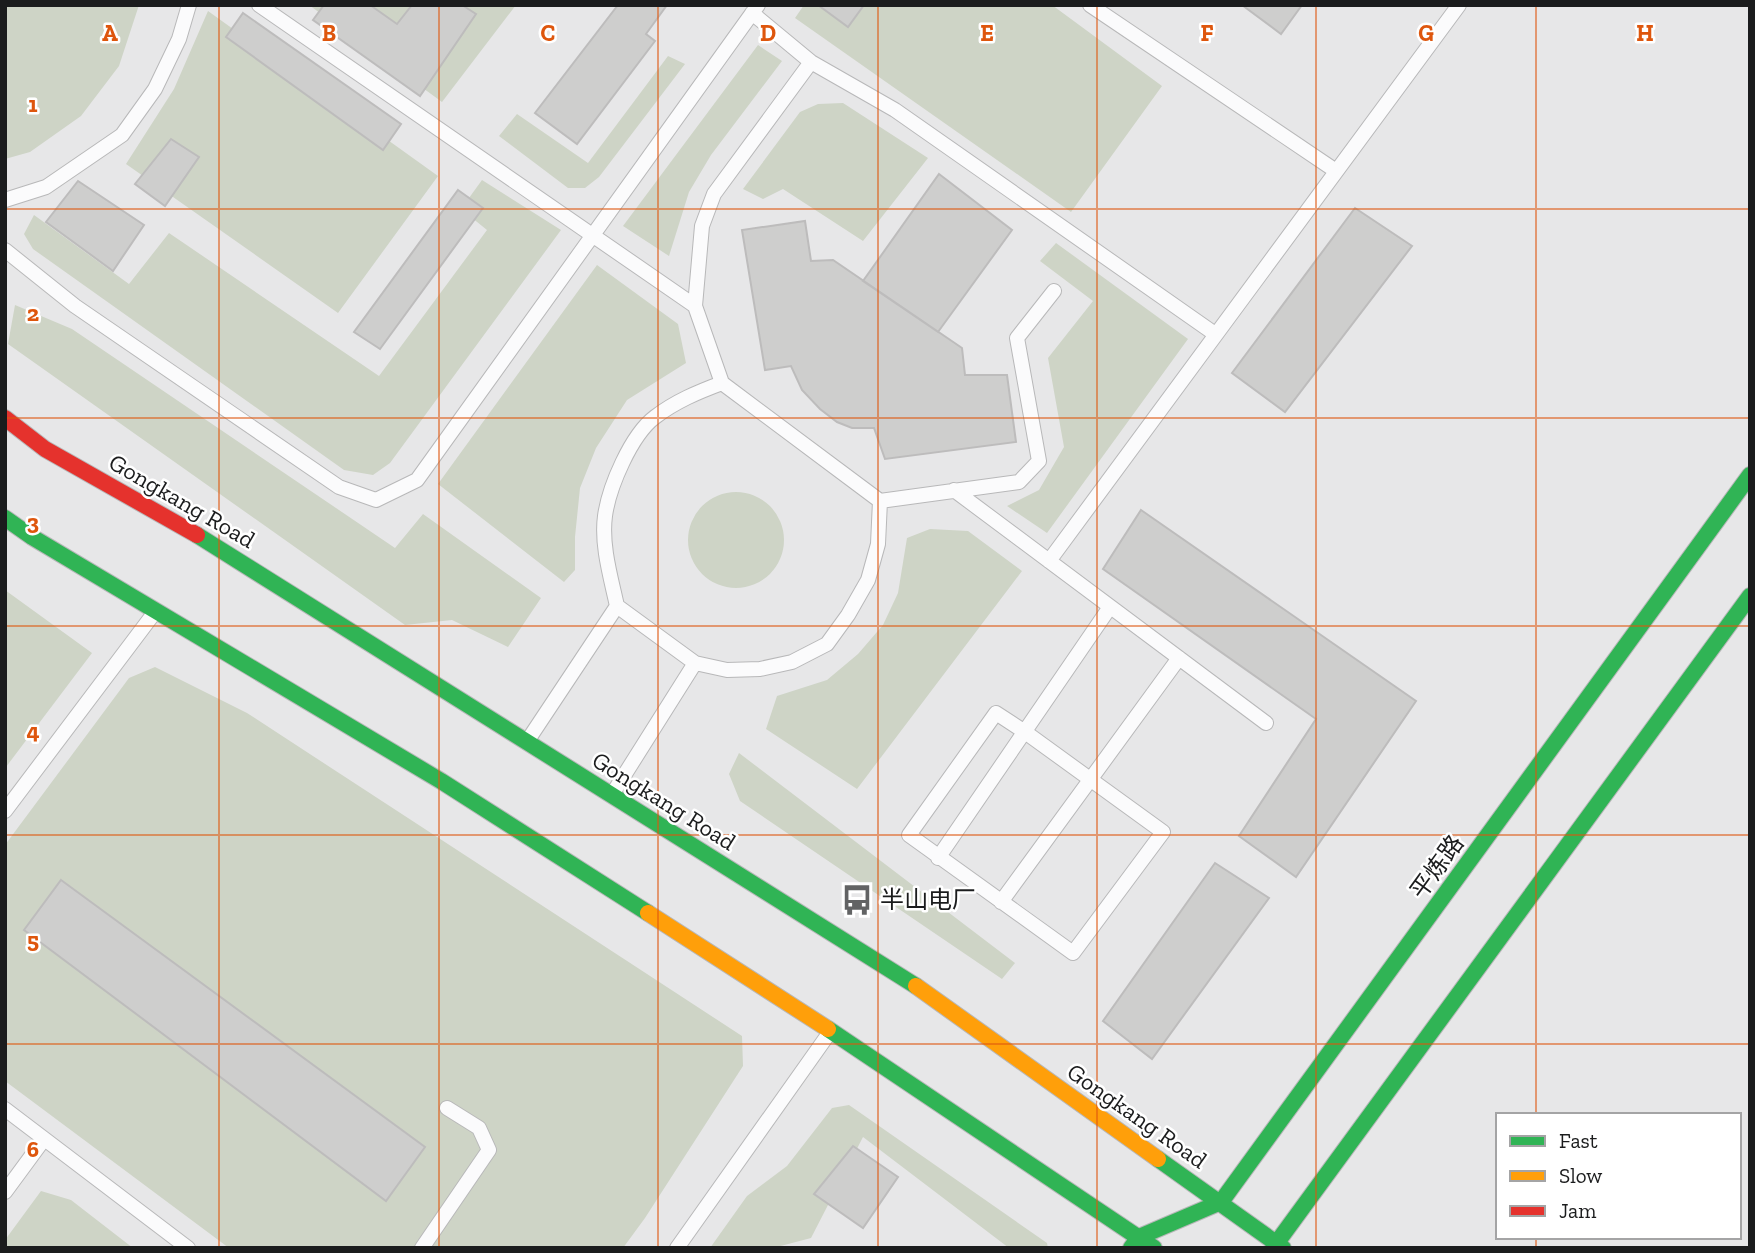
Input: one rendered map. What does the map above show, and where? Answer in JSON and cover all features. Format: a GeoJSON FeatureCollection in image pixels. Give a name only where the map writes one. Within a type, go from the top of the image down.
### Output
{"type":"FeatureCollection","features":[{"type":"Feature","properties":{"kind":"main road","name":"Gongkang Road"},"geometry":{"type":"LineString","coordinates":[[5,418],[45,449],[170,517],[916,986],[1119,1133],[1221,1202],[1277,1246]]}},
{"type":"Feature","properties":{"kind":"main road","name":"平炼路"},"geometry":{"type":"LineString","coordinates":[[1221,1202],[1750,475]]}},
{"type":"Feature","properties":{"kind":"main road"},"geometry":{"type":"LineString","coordinates":[[5,518],[32,537],[441,781],[831,1030],[1135,1242],[1154,1248]]}},
{"type":"Feature","properties":{"kind":"main road"},"geometry":{"type":"LineString","coordinates":[[1277,1246],[1750,596]]}},
{"type":"Feature","properties":{"kind":"main road"},"geometry":{"type":"LineString","coordinates":[[1135,1242],[1221,1202]]}},
{"type":"Feature","properties":{"kind":"lane"},"geometry":{"type":"LineString","coordinates":[[5,200],[46,187],[122,135],[155,89],[179,39],[189,5]]}},
{"type":"Feature","properties":{"kind":"lane"},"geometry":{"type":"LineString","coordinates":[[259,5],[695,306]]}},
{"type":"Feature","properties":{"kind":"lane"},"geometry":{"type":"LineString","coordinates":[[1090,5],[1336,170]]}},
{"type":"Feature","properties":{"kind":"lane"},"geometry":{"type":"LineString","coordinates":[[1049,561],[1459,5]]}},
{"type":"Feature","properties":{"kind":"lane"},"geometry":{"type":"LineString","coordinates":[[5,250],[75,306],[339,487],[376,500],[417,480],[755,9],[811,62],[895,110],[1215,334]]}},
{"type":"Feature","properties":{"kind":"lane"},"geometry":{"type":"LineString","coordinates":[[811,62],[714,194],[702,226],[695,306],[722,383],[880,501],[1019,482],[1039,461],[1017,338],[1054,291]]}},
{"type":"Feature","properties":{"kind":"lane"},"geometry":{"type":"LineString","coordinates":[[722,383],[688,395],[652,418],[614,478],[605,518],[607,564],[617,607],[695,663],[726,670],[760,669],[792,662],[827,644],[868,580],[878,544],[880,501]]}},
{"type":"Feature","properties":{"kind":"lane"},"geometry":{"type":"LineString","coordinates":[[954,490],[1266,723]]}},
{"type":"Feature","properties":{"kind":"lane"},"geometry":{"type":"LineString","coordinates":[[527,741],[617,607]]}},
{"type":"Feature","properties":{"kind":"lane"},"geometry":{"type":"LineString","coordinates":[[938,858],[1110,607]]}},
{"type":"Feature","properties":{"kind":"lane"},"geometry":{"type":"LineString","coordinates":[[5,811],[156,611]]}},
{"type":"Feature","properties":{"kind":"lane"},"geometry":{"type":"LineString","coordinates":[[1001,902],[1179,658]]}},
{"type":"Feature","properties":{"kind":"lane"},"geometry":{"type":"LineString","coordinates":[[612,794],[695,663]]}},
{"type":"Feature","properties":{"kind":"lane"},"geometry":{"type":"LineString","coordinates":[[996,713],[1025,732],[1163,832],[1073,953],[909,835],[996,713]]}},
{"type":"Feature","properties":{"kind":"lane"},"geometry":{"type":"LineString","coordinates":[[677,1248],[831,1030]]}},
{"type":"Feature","properties":{"kind":"lane"},"geometry":{"type":"LineString","coordinates":[[422,1248],[489,1150],[479,1128],[447,1108]]}},
{"type":"Feature","properties":{"kind":"lane"},"geometry":{"type":"LineString","coordinates":[[5,1109],[188,1248]]}},
{"type":"Feature","properties":{"kind":"lane"},"geometry":{"type":"LineString","coordinates":[[5,1192],[44,1139]]}},
{"type":"Feature","properties":{"kind":"shaded area"},"geometry":{"type":"Polygon","coordinates":[[[5,5],[139,5],[119,66],[81,116],[30,152],[5,159],[5,5]]]}},
{"type":"Feature","properties":{"kind":"shaded area"},"geometry":{"type":"Polygon","coordinates":[[[309,5],[516,5],[442,102],[309,5]]]}},
{"type":"Feature","properties":{"kind":"shaded area"},"geometry":{"type":"Polygon","coordinates":[[[804,5],[1052,5],[1162,86],[1071,212],[795,18],[804,5]]]}},
{"type":"Feature","properties":{"kind":"shaded area"},"geometry":{"type":"Polygon","coordinates":[[[208,11],[438,176],[338,313],[126,164],[174,89],[208,11]]]}},
{"type":"Feature","properties":{"kind":"shaded area"},"geometry":{"type":"Polygon","coordinates":[[[758,45],[782,61],[711,155],[689,192],[669,256],[623,226],[758,45]]]}},
{"type":"Feature","properties":{"kind":"shaded area"},"geometry":{"type":"Polygon","coordinates":[[[668,56],[685,64],[599,177],[585,188],[568,188],[499,136],[517,114],[588,163],[668,56]]]}},
{"type":"Feature","properties":{"kind":"shaded area"},"geometry":{"type":"Polygon","coordinates":[[[843,103],[928,158],[863,241],[783,189],[763,199],[743,189],[800,112],[818,104],[843,103]]]}},
{"type":"Feature","properties":{"kind":"shaded area"},"geometry":{"type":"Polygon","coordinates":[[[482,180],[561,230],[390,463],[373,475],[344,470],[33,249],[24,234],[34,215],[129,284],[169,233],[379,376],[487,230],[461,209],[482,180]]]}},
{"type":"Feature","properties":{"kind":"shaded area"},"geometry":{"type":"Polygon","coordinates":[[[1056,243],[1188,339],[1047,533],[1007,506],[1039,490],[1064,447],[1048,358],[1093,301],[1040,261],[1056,243]]]}},
{"type":"Feature","properties":{"kind":"shaded area"},"geometry":{"type":"Polygon","coordinates":[[[597,265],[678,324],[686,363],[627,400],[596,448],[580,488],[575,570],[564,582],[438,484],[597,265]]]}},
{"type":"Feature","properties":{"kind":"shaded area"},"geometry":{"type":"Polygon","coordinates":[[[15,305],[72,329],[395,548],[423,514],[541,598],[508,647],[452,620],[405,625],[8,344],[15,305]]]}},
{"type":"Feature","properties":{"kind":"shaded area"},"geometry":{"type":"Polygon","coordinates":[[[736,492],[754,496],[770,506],[780,522],[784,540],[780,558],[770,574],[754,584],[736,588],[718,584],[702,574],[692,558],[688,540],[692,522],[702,506],[718,496],[736,492]]]}},
{"type":"Feature","properties":{"kind":"shaded area"},"geometry":{"type":"Polygon","coordinates":[[[930,529],[968,531],[1022,571],[857,789],[766,729],[777,696],[827,680],[858,654],[883,625],[898,593],[907,538],[930,529]]]}},
{"type":"Feature","properties":{"kind":"shaded area"},"geometry":{"type":"Polygon","coordinates":[[[5,590],[92,653],[6,767],[5,766],[5,590]]]}},
{"type":"Feature","properties":{"kind":"shaded area"},"geometry":{"type":"Polygon","coordinates":[[[155,667],[247,713],[742,1036],[743,1066],[623,1248],[229,1248],[5,1081],[5,845],[129,678],[155,667]]]}},
{"type":"Feature","properties":{"kind":"shaded area"},"geometry":{"type":"Polygon","coordinates":[[[739,753],[1015,963],[1002,979],[740,801],[729,774],[739,753]]]}},
{"type":"Feature","properties":{"kind":"shaded area"},"geometry":{"type":"Polygon","coordinates":[[[849,1105],[1047,1243],[1048,1248],[1009,1248],[863,1137],[811,1238],[773,1248],[710,1248],[747,1196],[787,1166],[832,1108],[849,1105]]]}},
{"type":"Feature","properties":{"kind":"shaded area"},"geometry":{"type":"Polygon","coordinates":[[[41,1191],[71,1200],[133,1248],[5,1248],[5,1240],[41,1191]]]}},
{"type":"Feature","properties":{"kind":"building"},"geometry":{"type":"Polygon","coordinates":[[[324,5],[370,5],[397,24],[412,5],[462,5],[476,14],[420,96],[313,20],[324,5]]]}},
{"type":"Feature","properties":{"kind":"building"},"geometry":{"type":"Polygon","coordinates":[[[618,5],[667,5],[646,34],[655,41],[577,144],[535,113],[618,5]]]}},
{"type":"Feature","properties":{"kind":"building"},"geometry":{"type":"Polygon","coordinates":[[[818,5],[864,5],[848,27],[818,5]]]}},
{"type":"Feature","properties":{"kind":"building"},"geometry":{"type":"Polygon","coordinates":[[[1242,5],[1302,5],[1281,34],[1242,5]]]}},
{"type":"Feature","properties":{"kind":"building"},"geometry":{"type":"Polygon","coordinates":[[[243,13],[401,124],[383,150],[226,37],[243,13]]]}},
{"type":"Feature","properties":{"kind":"building"},"geometry":{"type":"Polygon","coordinates":[[[171,139],[199,157],[165,206],[135,184],[171,139]]]}},
{"type":"Feature","properties":{"kind":"building"},"geometry":{"type":"Polygon","coordinates":[[[939,174],[1012,230],[938,332],[863,281],[939,174]]]}},
{"type":"Feature","properties":{"kind":"building"},"geometry":{"type":"Polygon","coordinates":[[[78,181],[144,225],[113,271],[46,222],[78,181]]]}},
{"type":"Feature","properties":{"kind":"building"},"geometry":{"type":"Polygon","coordinates":[[[458,190],[483,208],[380,349],[354,332],[458,190]]]}},
{"type":"Feature","properties":{"kind":"building"},"geometry":{"type":"Polygon","coordinates":[[[1355,208],[1412,246],[1285,412],[1232,373],[1355,208]]]}},
{"type":"Feature","properties":{"kind":"building"},"geometry":{"type":"Polygon","coordinates":[[[805,221],[811,261],[833,260],[962,348],[965,375],[1007,375],[1016,442],[885,459],[874,428],[852,428],[837,422],[802,390],[791,366],[765,370],[742,230],[805,221]]]}},
{"type":"Feature","properties":{"kind":"building"},"geometry":{"type":"Polygon","coordinates":[[[1141,510],[1416,701],[1296,877],[1239,836],[1316,719],[1103,569],[1141,510]]]}},
{"type":"Feature","properties":{"kind":"building"},"geometry":{"type":"Polygon","coordinates":[[[1215,863],[1269,898],[1152,1059],[1103,1021],[1215,863]]]}},
{"type":"Feature","properties":{"kind":"building"},"geometry":{"type":"Polygon","coordinates":[[[61,880],[425,1147],[386,1201],[24,930],[61,880]]]}},
{"type":"Feature","properties":{"kind":"building"},"geometry":{"type":"Polygon","coordinates":[[[853,1146],[898,1177],[863,1228],[814,1194],[853,1146]]]}},
{"type":"Feature","properties":{"kind":"traffic: fast"},"geometry":{"type":"LineString","coordinates":[[1131,1248],[1139,1237],[1221,1202],[1750,475]]}},
{"type":"Feature","properties":{"kind":"traffic: fast"},"geometry":{"type":"LineString","coordinates":[[5,518],[32,537],[441,781],[648,913]]}},
{"type":"Feature","properties":{"kind":"traffic: fast"},"geometry":{"type":"LineString","coordinates":[[197,535],[916,986]]}},
{"type":"Feature","properties":{"kind":"traffic: fast"},"geometry":{"type":"LineString","coordinates":[[1273,1248],[1750,596]]}},
{"type":"Feature","properties":{"kind":"traffic: fast"},"geometry":{"type":"LineString","coordinates":[[828,1029],[1154,1248]]}},
{"type":"Feature","properties":{"kind":"traffic: fast"},"geometry":{"type":"LineString","coordinates":[[1158,1159],[1283,1248]]}},
{"type":"Feature","properties":{"kind":"traffic: slow"},"geometry":{"type":"LineString","coordinates":[[648,913],[828,1029]]}},
{"type":"Feature","properties":{"kind":"traffic: slow"},"geometry":{"type":"LineString","coordinates":[[916,986],[1158,1159]]}},
{"type":"Feature","properties":{"kind":"traffic: jam"},"geometry":{"type":"LineString","coordinates":[[5,418],[45,449],[197,535]]}},
{"type":"Feature","properties":{"kind":"place","name":"半山电厂"},"geometry":{"type":"Point","coordinates":[857,900]}}]}
